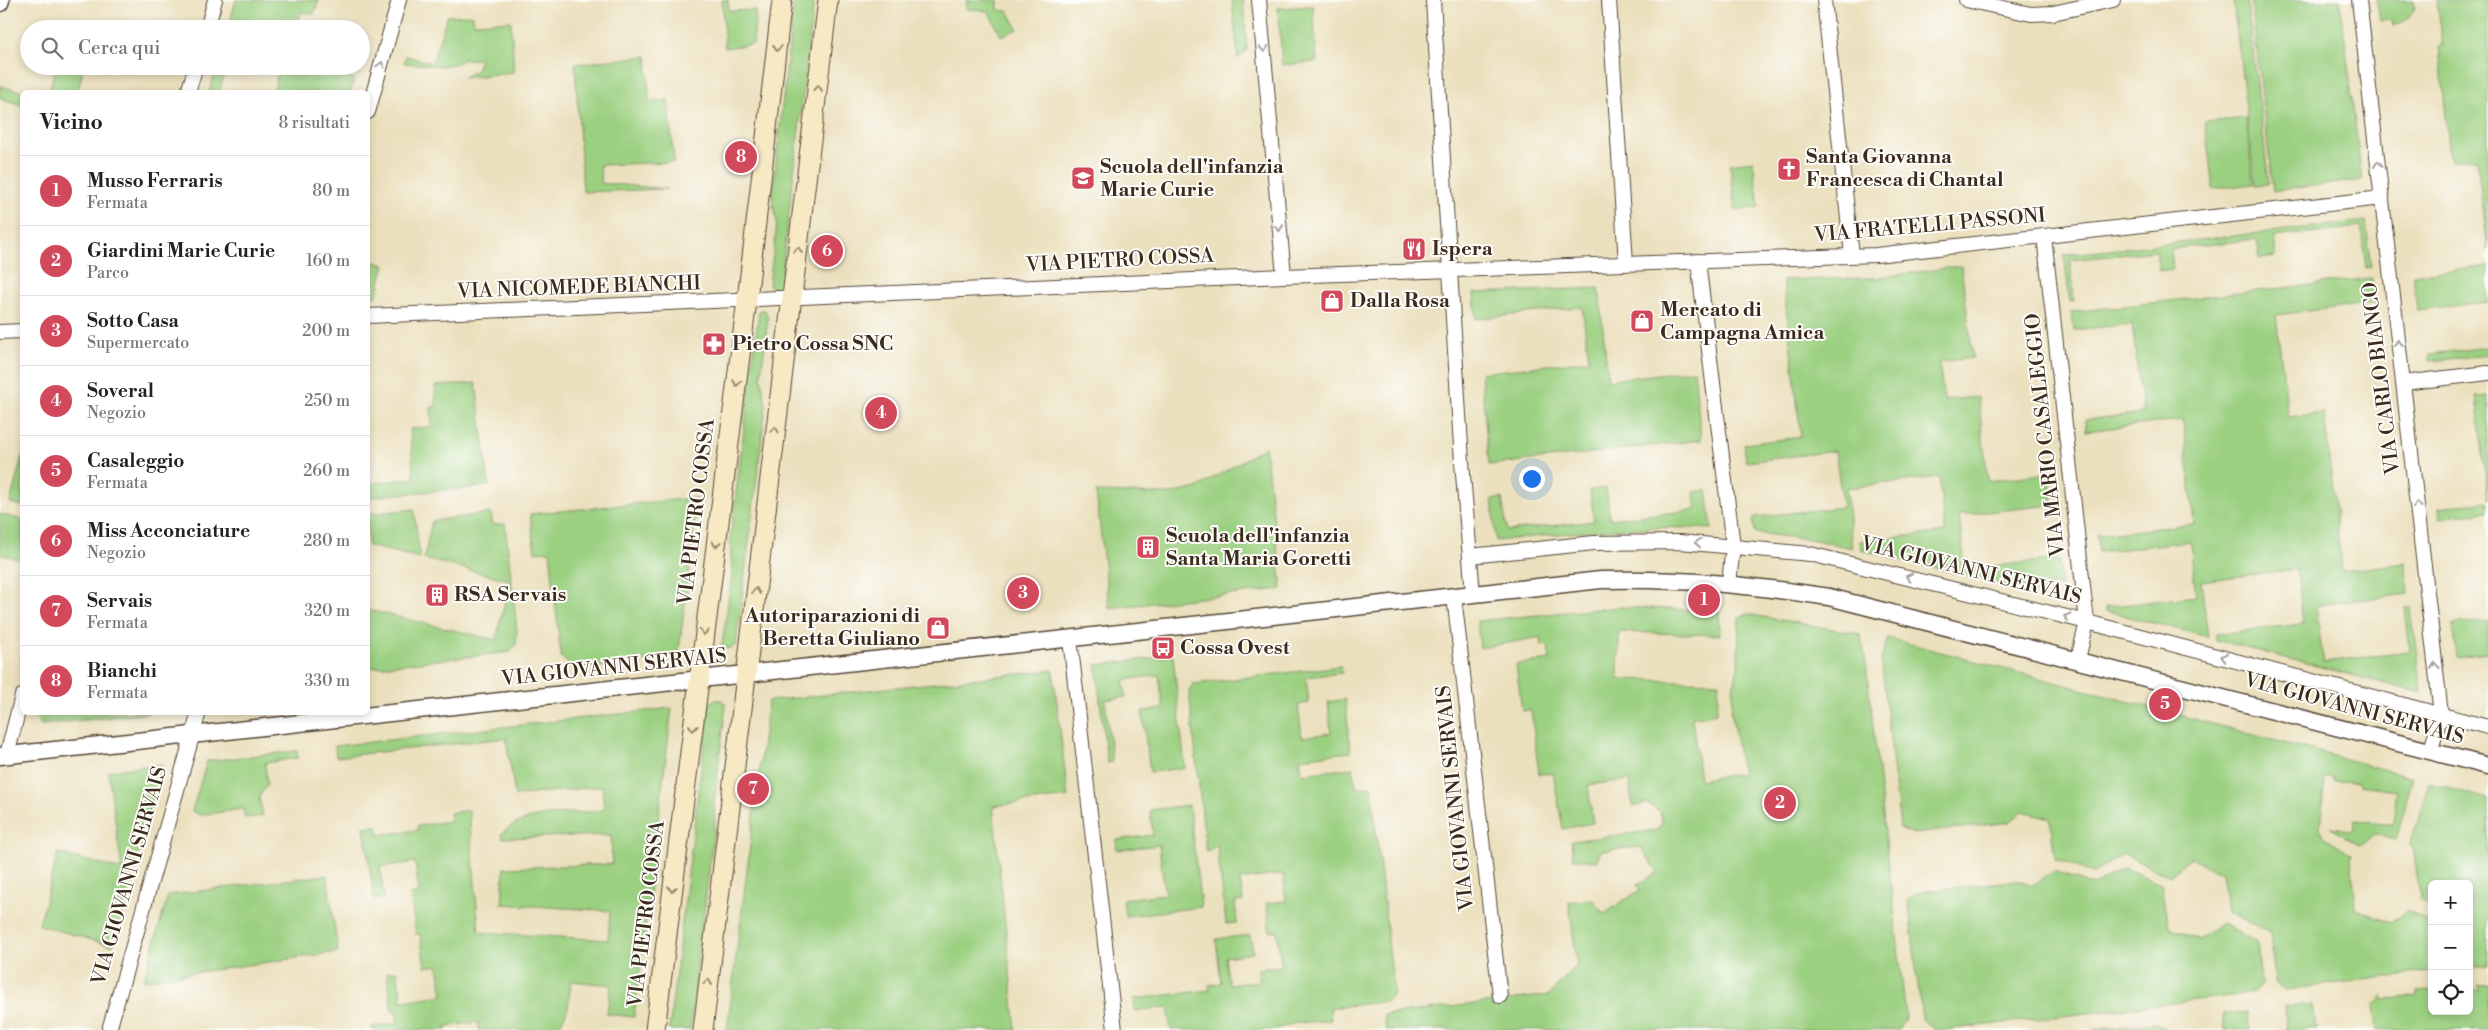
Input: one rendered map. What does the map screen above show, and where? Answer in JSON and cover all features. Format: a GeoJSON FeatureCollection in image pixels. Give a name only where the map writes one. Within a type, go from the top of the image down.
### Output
{"type":"FeatureCollection","features":[{"type":"Feature","properties":{"kind":"main road","name":"VIA PIETRO COSSA"},"geometry":{"type":"LineString","coordinates":[[655,1030],[747,300],[782,0]]}},
{"type":"Feature","properties":{"kind":"main road"},"geometry":{"type":"LineString","coordinates":[[702,1030],[828,0]]}},
{"type":"Feature","properties":{"kind":"street"},"geometry":{"type":"LineString","coordinates":[[209,20],[215,0]]}},
{"type":"Feature","properties":{"kind":"street"},"geometry":{"type":"LineString","coordinates":[[370,105],[399,0]]}},
{"type":"Feature","properties":{"kind":"street"},"geometry":{"type":"LineString","coordinates":[[1260,0],[1284,276]]}},
{"type":"Feature","properties":{"kind":"street"},"geometry":{"type":"LineString","coordinates":[[1432,0],[1462,462],[1473,594]]}},
{"type":"Feature","properties":{"kind":"street"},"geometry":{"type":"LineString","coordinates":[[1609,0],[1626,263]]}},
{"type":"Feature","properties":{"kind":"street"},"geometry":{"type":"LineString","coordinates":[[1824,0],[1852,255]]}},
{"type":"Feature","properties":{"kind":"street"},"geometry":{"type":"LineString","coordinates":[[1966,0],[2030,7],[2053,14],[2113,0]]}},
{"type":"Feature","properties":{"kind":"street","name":"VIA CARLO BIANCO"},"geometry":{"type":"LineString","coordinates":[[2358,0],[2441,714],[2431,750]]}},
{"type":"Feature","properties":{"kind":"street"},"geometry":{"type":"LineString","coordinates":[[189,90],[193,75]]}},
{"type":"Feature","properties":{"kind":"street","name":"VIA FRATELLI PASSONI"},"geometry":{"type":"LineString","coordinates":[[1451,271],[1876,255],[2382,198]]}},
{"type":"Feature","properties":{"kind":"street","name":"VIA MARIO CASALEGGIO"},"geometry":{"type":"LineString","coordinates":[[2044,236],[2087,622],[2078,659]]}},
{"type":"Feature","properties":{"kind":"street"},"geometry":{"type":"LineString","coordinates":[[1698,261],[1732,546],[1729,583]]}},
{"type":"Feature","properties":{"kind":"street","name":"VIA PIETRO COSSA"},"geometry":{"type":"LineString","coordinates":[[792,298],[1284,276],[1451,271]]}},
{"type":"Feature","properties":{"kind":"street","name":"VIA NICOMEDE BIANCHI"},"geometry":{"type":"LineString","coordinates":[[370,316],[792,298]]}},
{"type":"Feature","properties":{"kind":"street"},"geometry":{"type":"LineString","coordinates":[[0,332],[20,331]]}},
{"type":"Feature","properties":{"kind":"street"},"geometry":{"type":"LineString","coordinates":[[2403,383],[2488,373]]}},
{"type":"Feature","properties":{"kind":"street","name":"VIA GIOVANNI SERVAIS"},"geometry":{"type":"LineString","coordinates":[[1470,556],[1594,543],[1680,542],[1810,554],[1841,560],[2087,622],[2488,727]]}},
{"type":"Feature","properties":{"kind":"street","name":"VIA GIOVANNI SERVAIS"},"geometry":{"type":"LineString","coordinates":[[20,702],[3,756],[1601,580],[1684,580],[1729,583],[1829,597],[2078,659],[2488,766]]}},
{"type":"Feature","properties":{"kind":"street","name":"VIA GIOVANNI SERVAIS"},"geometry":{"type":"LineString","coordinates":[[1454,596],[1500,996]]}},
{"type":"Feature","properties":{"kind":"street"},"geometry":{"type":"LineString","coordinates":[[1070,639],[1115,1030]]}},
{"type":"Feature","properties":{"kind":"street"},"geometry":{"type":"LineString","coordinates":[[193,734],[198,715]]}},
{"type":"Feature","properties":{"kind":"street","name":"VIA GIOVANNI SERVAIS"},"geometry":{"type":"LineString","coordinates":[[109,1030],[193,734]]}},
{"type":"Feature","properties":{"kind":"green space"},"geometry":{"type":"Polygon","coordinates":[[[236,0],[319,0],[314,14],[301,12],[298,20],[230,20],[236,0]]]}},
{"type":"Feature","properties":{"kind":"green space"},"geometry":{"type":"Polygon","coordinates":[[[722,0],[728,0],[729,11],[756,10],[753,44],[725,48],[722,0]]]}},
{"type":"Feature","properties":{"kind":"green space"},"geometry":{"type":"Polygon","coordinates":[[[794,0],[814,0],[780,290],[775,292],[769,284],[777,224],[772,197],[794,0]]]}},
{"type":"Feature","properties":{"kind":"green space"},"geometry":{"type":"Polygon","coordinates":[[[967,0],[998,0],[998,10],[1008,11],[1018,29],[1001,36],[988,11],[966,9],[967,0]]]}},
{"type":"Feature","properties":{"kind":"green space"},"geometry":{"type":"Polygon","coordinates":[[[1232,0],[1243,0],[1247,51],[1238,58],[1232,0]]]}},
{"type":"Feature","properties":{"kind":"green space"},"geometry":{"type":"Polygon","coordinates":[[[2233,0],[2247,0],[2269,184],[2255,185],[2233,0]]]}},
{"type":"Feature","properties":{"kind":"green space"},"geometry":{"type":"Polygon","coordinates":[[[2251,0],[2340,0],[2362,180],[2273,191],[2251,0]]]}},
{"type":"Feature","properties":{"kind":"green space"},"geometry":{"type":"Polygon","coordinates":[[[2377,0],[2414,0],[2415,8],[2407,20],[2393,26],[2391,20],[2380,21],[2377,0]]]}},
{"type":"Feature","properties":{"kind":"green space"},"geometry":{"type":"Polygon","coordinates":[[[2437,0],[2488,0],[2488,250],[2477,159],[2451,161],[2439,47],[2443,46],[2437,0]]]}},
{"type":"Feature","properties":{"kind":"green space"},"geometry":{"type":"Polygon","coordinates":[[[1313,6],[1317,62],[1282,65],[1278,8],[1313,6]]]}},
{"type":"Feature","properties":{"kind":"green space"},"geometry":{"type":"Polygon","coordinates":[[[473,15],[474,23],[511,21],[514,72],[463,78],[476,70],[480,59],[464,59],[455,64],[441,66],[404,63],[406,56],[432,63],[447,16],[473,15]]]}},
{"type":"Feature","properties":{"kind":"green space"},"geometry":{"type":"Polygon","coordinates":[[[647,56],[649,102],[668,100],[674,162],[600,165],[601,183],[667,189],[583,192],[575,64],[647,56]]]}},
{"type":"Feature","properties":{"kind":"green space"},"geometry":{"type":"Polygon","coordinates":[[[54,75],[82,75],[78,90],[50,90],[54,75]]]}},
{"type":"Feature","properties":{"kind":"green space"},"geometry":{"type":"Polygon","coordinates":[[[214,75],[224,75],[220,90],[210,90],[214,75]]]}},
{"type":"Feature","properties":{"kind":"green space"},"geometry":{"type":"Polygon","coordinates":[[[278,75],[341,75],[354,79],[351,90],[274,90],[278,75]]]}},
{"type":"Feature","properties":{"kind":"green space"},"geometry":{"type":"Polygon","coordinates":[[[0,86],[20,91],[20,104],[0,98],[0,86]]]}},
{"type":"Feature","properties":{"kind":"green space"},"geometry":{"type":"Polygon","coordinates":[[[2246,118],[2253,184],[2213,189],[2205,122],[2246,118]]]}},
{"type":"Feature","properties":{"kind":"green space"},"geometry":{"type":"Polygon","coordinates":[[[1753,161],[1759,207],[1735,210],[1730,164],[1753,161]]]}},
{"type":"Feature","properties":{"kind":"green space"},"geometry":{"type":"Polygon","coordinates":[[[2366,221],[2371,267],[2366,268],[2361,227],[2274,237],[2276,257],[2260,259],[2257,239],[2171,249],[2173,269],[2159,271],[2156,251],[2070,260],[2074,301],[2070,302],[2064,255],[2366,221]]]}},
{"type":"Feature","properties":{"kind":"green space"},"geometry":{"type":"Polygon","coordinates":[[[370,261],[385,265],[376,297],[370,297],[370,261]]]}},
{"type":"Feature","properties":{"kind":"green space"},"geometry":{"type":"Polygon","coordinates":[[[1961,266],[1973,358],[1939,362],[1944,400],[1978,397],[1988,481],[2049,473],[2053,505],[1959,515],[1965,569],[2059,559],[2062,587],[2048,584],[2045,595],[1862,550],[1860,541],[1945,532],[1939,477],[1846,488],[1852,548],[1815,540],[1755,533],[1753,519],[1755,517],[1843,507],[1835,451],[1746,462],[1744,444],[1801,437],[1783,280],[1874,278],[1961,266]]]}},
{"type":"Feature","properties":{"kind":"green space"},"geometry":{"type":"Polygon","coordinates":[[[2488,266],[2488,302],[2417,310],[2413,275],[2488,266]]]}},
{"type":"Feature","properties":{"kind":"green space"},"geometry":{"type":"Polygon","coordinates":[[[2372,278],[2375,303],[2276,315],[2288,417],[2324,413],[2342,571],[2405,563],[2409,594],[2316,605],[2323,662],[2410,652],[2405,607],[2411,607],[2421,693],[2216,640],[2216,634],[2303,624],[2297,569],[2201,581],[2208,637],[2106,611],[2106,607],[2196,596],[2190,541],[2099,552],[2097,535],[2194,524],[2183,420],[2086,431],[2085,420],[2143,413],[2132,324],[2074,330],[2071,312],[2372,278]]]}},
{"type":"Feature","properties":{"kind":"green space"},"geometry":{"type":"Polygon","coordinates":[[[1599,288],[1608,380],[1694,370],[1701,440],[1489,465],[1481,373],[1589,360],[1582,307],[1476,319],[1474,293],[1599,288]]]}},
{"type":"Feature","properties":{"kind":"green space"},"geometry":{"type":"Polygon","coordinates":[[[759,310],[765,310],[768,318],[761,376],[766,406],[736,645],[727,648],[722,646],[732,574],[730,540],[759,310]]]}},
{"type":"Feature","properties":{"kind":"green space"},"geometry":{"type":"Polygon","coordinates":[[[2488,347],[2488,355],[2430,361],[2430,354],[2488,347]]]}},
{"type":"Feature","properties":{"kind":"green space"},"geometry":{"type":"Polygon","coordinates":[[[476,383],[489,486],[370,497],[370,484],[414,478],[410,429],[432,426],[431,407],[436,407],[435,386],[476,383]]]}},
{"type":"Feature","properties":{"kind":"green space"},"geometry":{"type":"Polygon","coordinates":[[[2488,395],[2488,498],[2476,396],[2488,395]]]}},
{"type":"Feature","properties":{"kind":"green space"},"geometry":{"type":"Polygon","coordinates":[[[1265,447],[1282,589],[1109,608],[1096,492],[1171,494],[1197,488],[1265,447]]]}},
{"type":"Feature","properties":{"kind":"green space"},"geometry":{"type":"Polygon","coordinates":[[[20,464],[20,506],[10,503],[20,464]]]}},
{"type":"Feature","properties":{"kind":"green space"},"geometry":{"type":"Polygon","coordinates":[[[1606,488],[1610,519],[1696,510],[1694,492],[1707,490],[1712,529],[1631,528],[1496,541],[1492,499],[1502,498],[1507,531],[1594,521],[1590,490],[1606,488]]]}},
{"type":"Feature","properties":{"kind":"green space"},"geometry":{"type":"Polygon","coordinates":[[[698,499],[678,658],[574,669],[561,657],[550,551],[535,552],[530,514],[698,499]]]}},
{"type":"Feature","properties":{"kind":"green space"},"geometry":{"type":"Polygon","coordinates":[[[2488,502],[2488,512],[2439,518],[2438,507],[2488,502]]]}},
{"type":"Feature","properties":{"kind":"green space"},"geometry":{"type":"Polygon","coordinates":[[[414,509],[420,558],[370,546],[370,514],[414,509]]]}},
{"type":"Feature","properties":{"kind":"green space"},"geometry":{"type":"Polygon","coordinates":[[[491,513],[493,525],[505,524],[517,630],[516,645],[510,652],[370,668],[370,610],[496,640],[510,580],[424,559],[432,521],[491,513]]]}},
{"type":"Feature","properties":{"kind":"green space"},"geometry":{"type":"Polygon","coordinates":[[[0,514],[20,519],[20,559],[0,554],[0,514]]]}},
{"type":"Feature","properties":{"kind":"green space"},"geometry":{"type":"Polygon","coordinates":[[[1618,607],[1719,611],[1720,635],[1619,632],[1618,679],[1719,682],[1717,713],[1692,718],[1700,780],[1742,773],[1731,711],[1734,681],[1738,668],[1739,617],[1747,614],[1860,634],[1865,655],[1906,1017],[1898,1030],[1386,1030],[1384,1015],[1549,995],[1577,965],[1569,902],[1592,899],[1604,914],[1640,890],[1637,885],[1658,872],[1640,847],[1601,851],[1596,861],[1573,859],[1571,841],[1657,830],[1662,822],[1660,811],[1645,803],[1633,807],[1629,780],[1588,785],[1593,823],[1563,829],[1553,773],[1539,774],[1531,710],[1522,711],[1516,664],[1550,660],[1548,645],[1542,646],[1541,637],[1480,648],[1477,621],[1618,607]]]}},
{"type":"Feature","properties":{"kind":"green space"},"geometry":{"type":"Polygon","coordinates":[[[2488,621],[2488,653],[2456,657],[2452,625],[2488,621]]]}},
{"type":"Feature","properties":{"kind":"green space"},"geometry":{"type":"Polygon","coordinates":[[[1888,638],[2413,777],[2396,840],[2376,833],[2361,846],[2331,828],[2353,830],[2355,820],[2393,824],[2397,790],[2359,785],[2359,782],[2334,781],[2334,777],[2325,777],[2320,827],[2324,836],[2353,855],[2351,857],[2356,909],[2391,923],[2407,910],[2428,921],[2428,972],[2285,990],[2275,983],[2270,933],[2227,911],[2222,873],[2190,858],[2170,876],[2124,854],[2093,873],[2055,859],[2050,818],[2023,811],[2010,822],[1914,834],[1900,828],[1881,659],[1888,638]]]}},
{"type":"Feature","properties":{"kind":"green space"},"geometry":{"type":"Polygon","coordinates":[[[1173,656],[1185,768],[1150,772],[1142,711],[1163,709],[1159,675],[1124,680],[1126,697],[1105,700],[1112,762],[1107,763],[1096,665],[1173,656]]]}},
{"type":"Feature","properties":{"kind":"green space"},"geometry":{"type":"Polygon","coordinates":[[[1341,666],[1342,673],[1306,677],[1309,703],[1298,705],[1302,737],[1331,733],[1328,702],[1345,699],[1351,752],[1300,758],[1302,774],[1353,768],[1356,788],[1371,786],[1394,993],[1388,1001],[1330,1008],[1331,1020],[1291,1024],[1272,1030],[1171,1030],[1168,1007],[1135,1011],[1134,999],[1210,990],[1209,985],[1221,983],[1216,939],[1250,935],[1253,953],[1225,957],[1229,985],[1259,981],[1258,969],[1281,966],[1277,931],[1270,931],[1266,903],[1286,901],[1283,874],[1240,880],[1243,901],[1235,902],[1237,923],[1226,924],[1217,845],[1206,852],[1189,691],[1193,684],[1341,666]]]}},
{"type":"Feature","properties":{"kind":"green space"},"geometry":{"type":"Polygon","coordinates":[[[1053,670],[1068,797],[993,806],[1016,1030],[727,1030],[768,701],[1053,670]]]}},
{"type":"Feature","properties":{"kind":"green space"},"geometry":{"type":"Polygon","coordinates":[[[714,700],[722,700],[726,705],[714,803],[715,821],[690,1030],[669,1030],[709,704],[714,700]]]}},
{"type":"Feature","properties":{"kind":"green space"},"geometry":{"type":"Polygon","coordinates":[[[672,708],[634,1017],[607,1014],[611,985],[571,981],[568,1008],[558,1030],[479,1030],[478,1022],[447,1026],[447,1030],[372,1030],[372,1027],[398,1023],[396,1012],[392,1011],[387,972],[397,971],[402,1001],[443,995],[438,965],[425,967],[420,934],[416,934],[410,895],[419,893],[415,862],[380,867],[384,898],[374,899],[364,827],[377,826],[379,835],[418,830],[417,826],[450,821],[450,813],[469,810],[479,932],[608,940],[610,911],[502,904],[504,868],[612,864],[611,835],[503,838],[501,834],[511,826],[536,817],[604,810],[602,786],[515,796],[506,738],[336,757],[335,746],[672,708]]]}},
{"type":"Feature","properties":{"kind":"green space"},"geometry":{"type":"Polygon","coordinates":[[[36,715],[131,715],[41,725],[36,715]]]}},
{"type":"Feature","properties":{"kind":"green space"},"geometry":{"type":"Polygon","coordinates":[[[297,751],[298,758],[265,763],[267,785],[259,797],[263,816],[245,818],[243,809],[200,815],[192,811],[207,761],[297,751]]]}},
{"type":"Feature","properties":{"kind":"green space"},"geometry":{"type":"Polygon","coordinates":[[[162,764],[113,946],[39,925],[58,853],[122,870],[108,771],[162,764]]]}},
{"type":"Feature","properties":{"kind":"green space"},"geometry":{"type":"Polygon","coordinates":[[[2429,782],[2488,799],[2488,965],[2473,967],[2473,880],[2428,880],[2428,904],[2418,899],[2420,897],[2413,847],[2410,846],[2429,782]]]}},
{"type":"Feature","properties":{"kind":"green space"},"geometry":{"type":"Polygon","coordinates":[[[1189,805],[1201,907],[1125,916],[1123,899],[1165,894],[1159,845],[1117,850],[1116,840],[1153,835],[1150,810],[1189,805]]]}},
{"type":"Feature","properties":{"kind":"green space"},"geometry":{"type":"Polygon","coordinates":[[[2125,868],[2162,885],[2169,927],[2199,940],[2221,923],[2257,943],[2261,984],[2255,993],[1945,1030],[1936,1030],[1922,1019],[1908,899],[1920,892],[2017,880],[2031,886],[2054,871],[2094,886],[2125,868]]]}},
{"type":"Feature","properties":{"kind":"green space"},"geometry":{"type":"Polygon","coordinates":[[[327,875],[338,952],[144,980],[168,895],[327,875]]]}},
{"type":"Feature","properties":{"kind":"green space"},"geometry":{"type":"Polygon","coordinates":[[[2488,983],[2488,1030],[2377,1030],[2374,1006],[2383,995],[2384,1000],[2417,996],[2417,991],[2428,990],[2428,1015],[2473,1015],[2473,990],[2480,989],[2477,984],[2488,983]]]}},
{"type":"Feature","properties":{"kind":"green space"},"geometry":{"type":"Polygon","coordinates":[[[2313,1004],[2316,1030],[2287,1030],[2285,1007],[2313,1004]]]}},
{"type":"Feature","properties":{"kind":"green space"},"geometry":{"type":"Polygon","coordinates":[[[2247,1012],[2250,1030],[2225,1030],[2223,1014],[2247,1012]]]}},
{"type":"Feature","properties":{"kind":"green space"},"geometry":{"type":"Polygon","coordinates":[[[2156,1023],[2166,1030],[2092,1030],[2156,1023]]]}},
{"type":"Feature","properties":{"kind":"place","name":"Bianchi"},"geometry":{"type":"Point","coordinates":[741,157]}},
{"type":"Feature","properties":{"kind":"place","name":"Santa Giovanna Francesca di Chantal"},"geometry":{"type":"Point","coordinates":[1789,169]}},
{"type":"Feature","properties":{"kind":"place","name":"Scuola dell'infanzia Marie Curie"},"geometry":{"type":"Point","coordinates":[1083,178]}},
{"type":"Feature","properties":{"kind":"place","name":"Ispera"},"geometry":{"type":"Point","coordinates":[1414,249]}},
{"type":"Feature","properties":{"kind":"place","name":"Miss Acconciature"},"geometry":{"type":"Point","coordinates":[827,251]}},
{"type":"Feature","properties":{"kind":"place","name":"Dalla Rosa"},"geometry":{"type":"Point","coordinates":[1332,301]}},
{"type":"Feature","properties":{"kind":"place","name":"Mercato di Campagna Amica"},"geometry":{"type":"Point","coordinates":[1642,321]}},
{"type":"Feature","properties":{"kind":"place","name":"Pietro Cossa SNC"},"geometry":{"type":"Point","coordinates":[714,344]}},
{"type":"Feature","properties":{"kind":"place","name":"Soveral"},"geometry":{"type":"Point","coordinates":[881,413]}},
{"type":"Feature","properties":{"kind":"place","name":"Scuola dell'infanzia Santa Maria Goretti"},"geometry":{"type":"Point","coordinates":[1148,547]}},
{"type":"Feature","properties":{"kind":"place","name":"Sotto Casa"},"geometry":{"type":"Point","coordinates":[1023,593]}},
{"type":"Feature","properties":{"kind":"place","name":"RSA Servais"},"geometry":{"type":"Point","coordinates":[437,595]}},
{"type":"Feature","properties":{"kind":"place","name":"Musso Ferraris"},"geometry":{"type":"Point","coordinates":[1704,600]}},
{"type":"Feature","properties":{"kind":"place","name":"Autoriparazioni di Beretta Giuliano"},"geometry":{"type":"Point","coordinates":[938,628]}},
{"type":"Feature","properties":{"kind":"place","name":"Cossa Ovest"},"geometry":{"type":"Point","coordinates":[1163,648]}},
{"type":"Feature","properties":{"kind":"place","name":"Casaleggio"},"geometry":{"type":"Point","coordinates":[2165,704]}},
{"type":"Feature","properties":{"kind":"place","name":"Servais"},"geometry":{"type":"Point","coordinates":[753,789]}},
{"type":"Feature","properties":{"kind":"place","name":"Giardini Marie Curie"},"geometry":{"type":"Point","coordinates":[1780,803]}}]}
